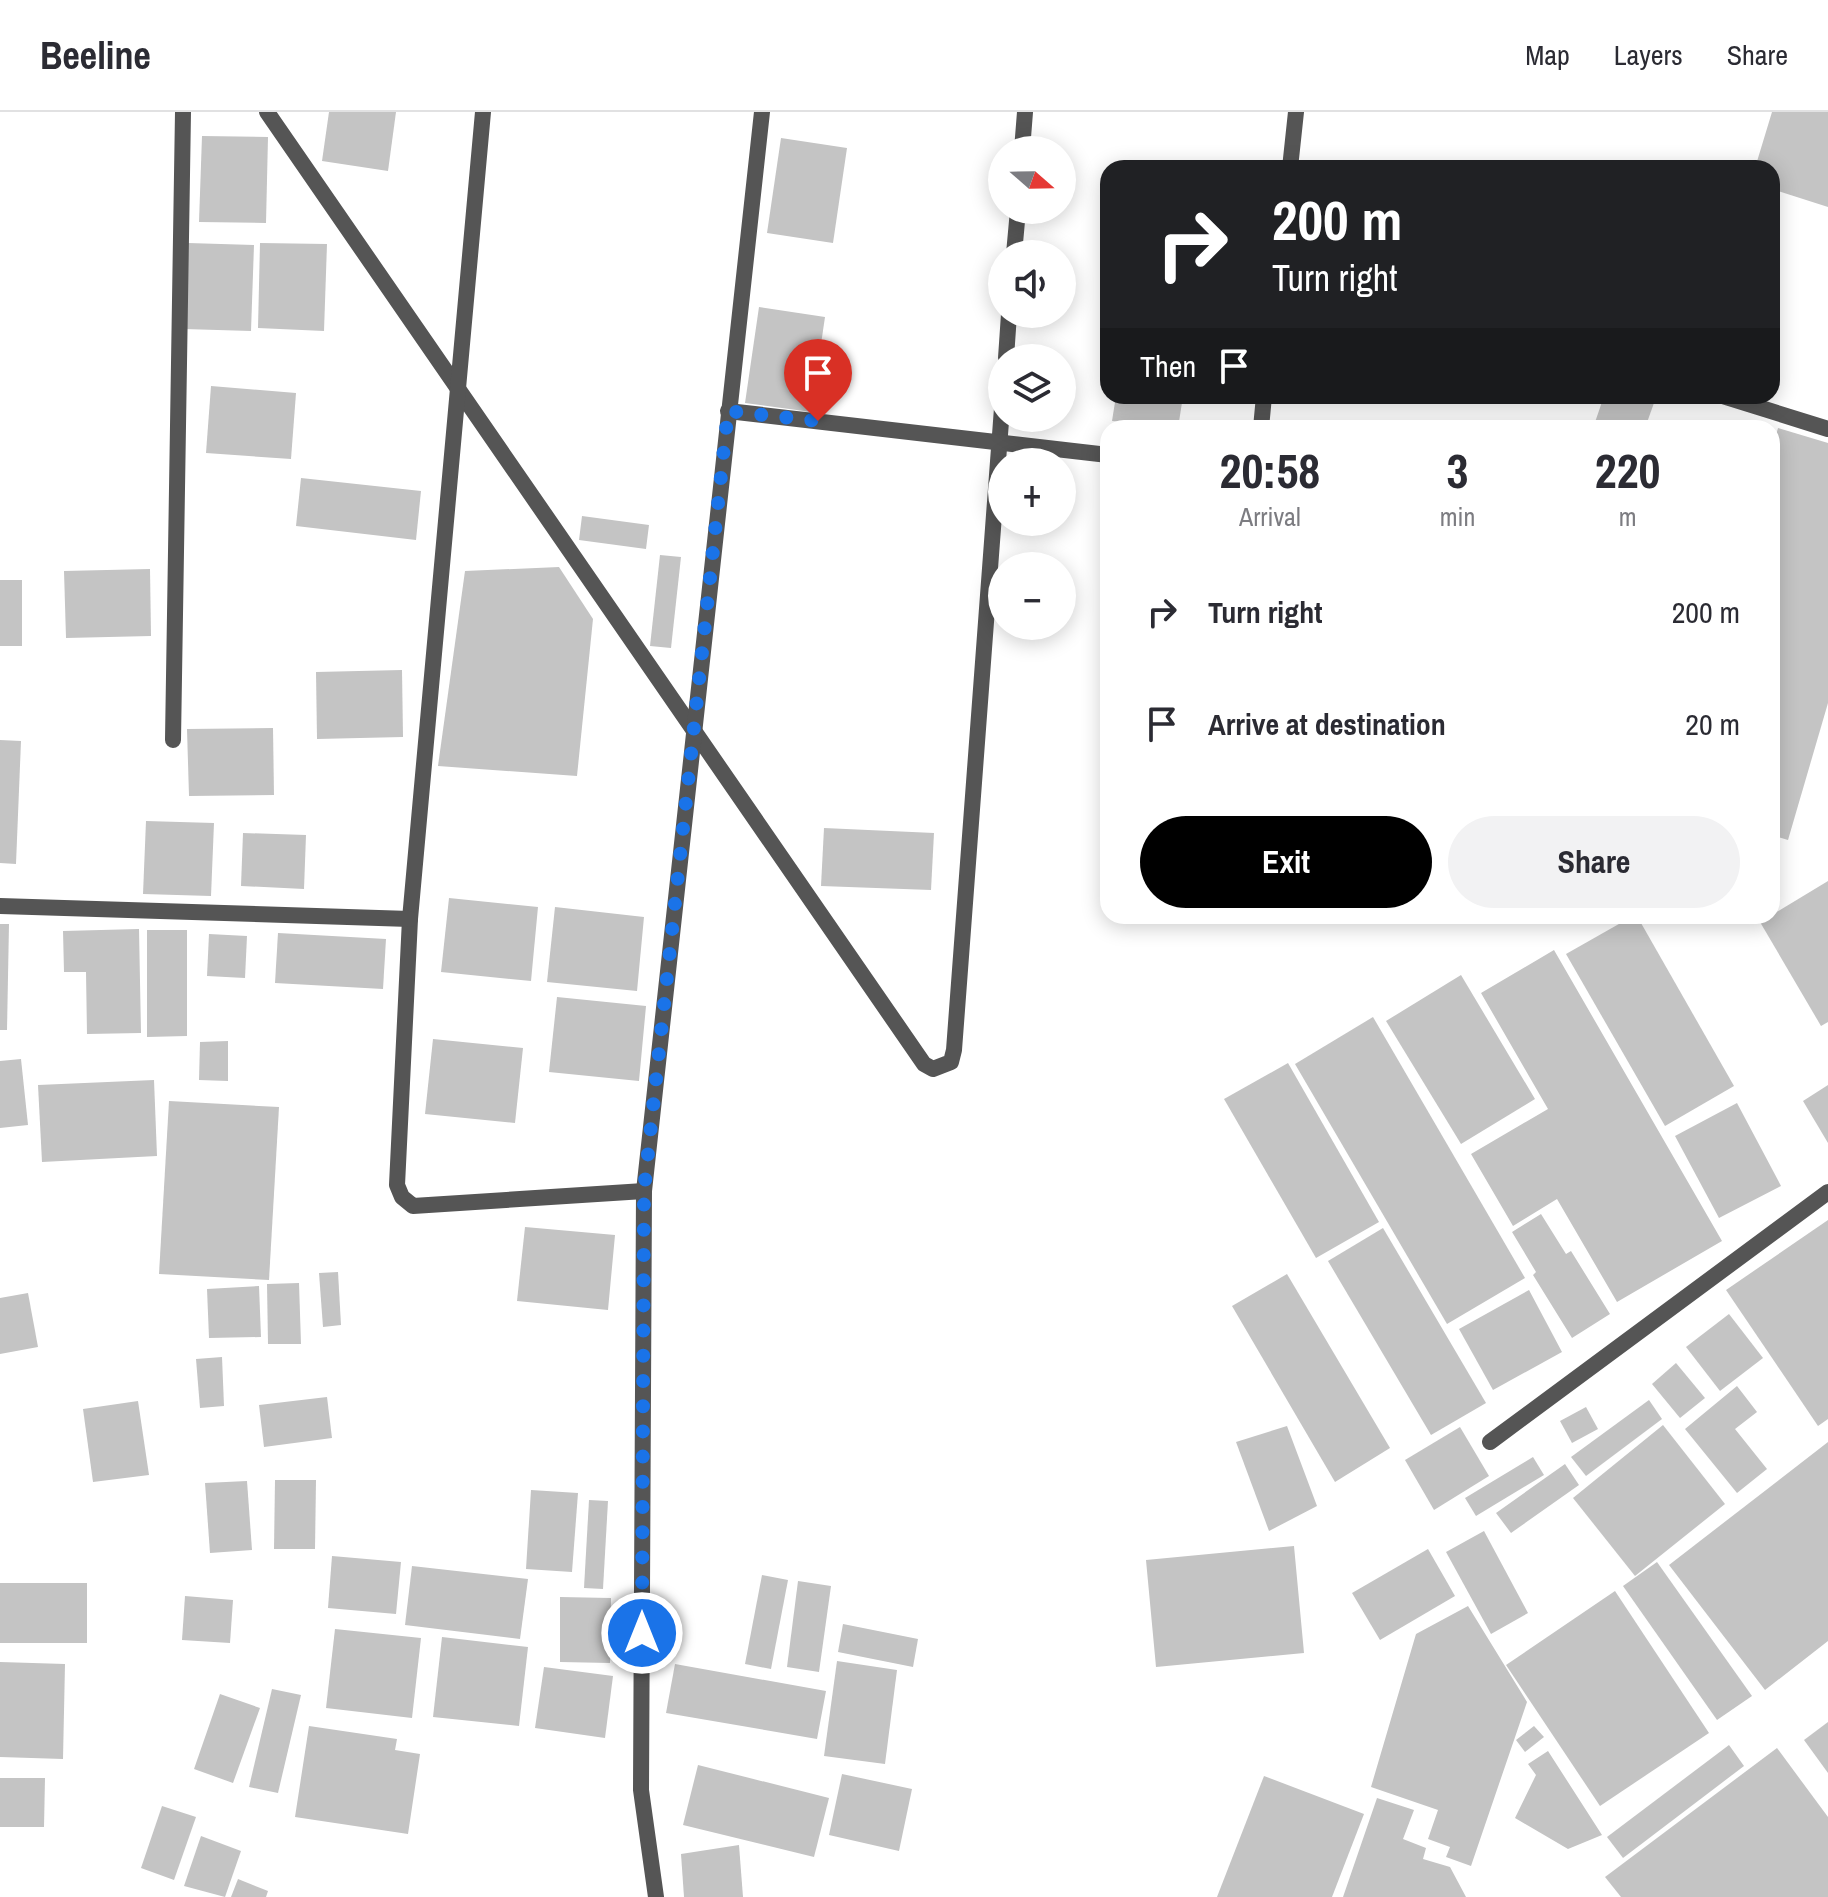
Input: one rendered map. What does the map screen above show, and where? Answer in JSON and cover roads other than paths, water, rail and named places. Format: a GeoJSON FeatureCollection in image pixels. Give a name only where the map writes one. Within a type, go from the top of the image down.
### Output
{"type":"FeatureCollection","features":[{"type":"Feature","properties":{"kind":"street"},"geometry":{"type":"LineString","coordinates":[[173,740],[183,112]]}},
{"type":"Feature","properties":{"kind":"street"},"geometry":{"type":"LineString","coordinates":[[267,112],[924,1064],[933,1069],[951,1062],[954,1050],[1000,432]]}},
{"type":"Feature","properties":{"kind":"street"},"geometry":{"type":"LineString","coordinates":[[483,112],[410,919],[397,1185],[402,1197],[413,1206],[644,1191]]}},
{"type":"Feature","properties":{"kind":"street"},"geometry":{"type":"LineString","coordinates":[[656,1897],[641,1790],[644,1191],[762,112]]}},
{"type":"Feature","properties":{"kind":"street"},"geometry":{"type":"LineString","coordinates":[[1023,136],[1025,112]]}},
{"type":"Feature","properties":{"kind":"street"},"geometry":{"type":"LineString","coordinates":[[1291,160],[1296,112]]}},
{"type":"Feature","properties":{"kind":"street"},"geometry":{"type":"LineString","coordinates":[[1748,404],[1828,429]]}},
{"type":"Feature","properties":{"kind":"street"},"geometry":{"type":"LineString","coordinates":[[728,411],[1100,454]]}},
{"type":"Feature","properties":{"kind":"street"},"geometry":{"type":"LineString","coordinates":[[0,906],[410,919]]}},
{"type":"Feature","properties":{"kind":"street"},"geometry":{"type":"LineString","coordinates":[[1490,1442],[1828,1192]]}}]}
